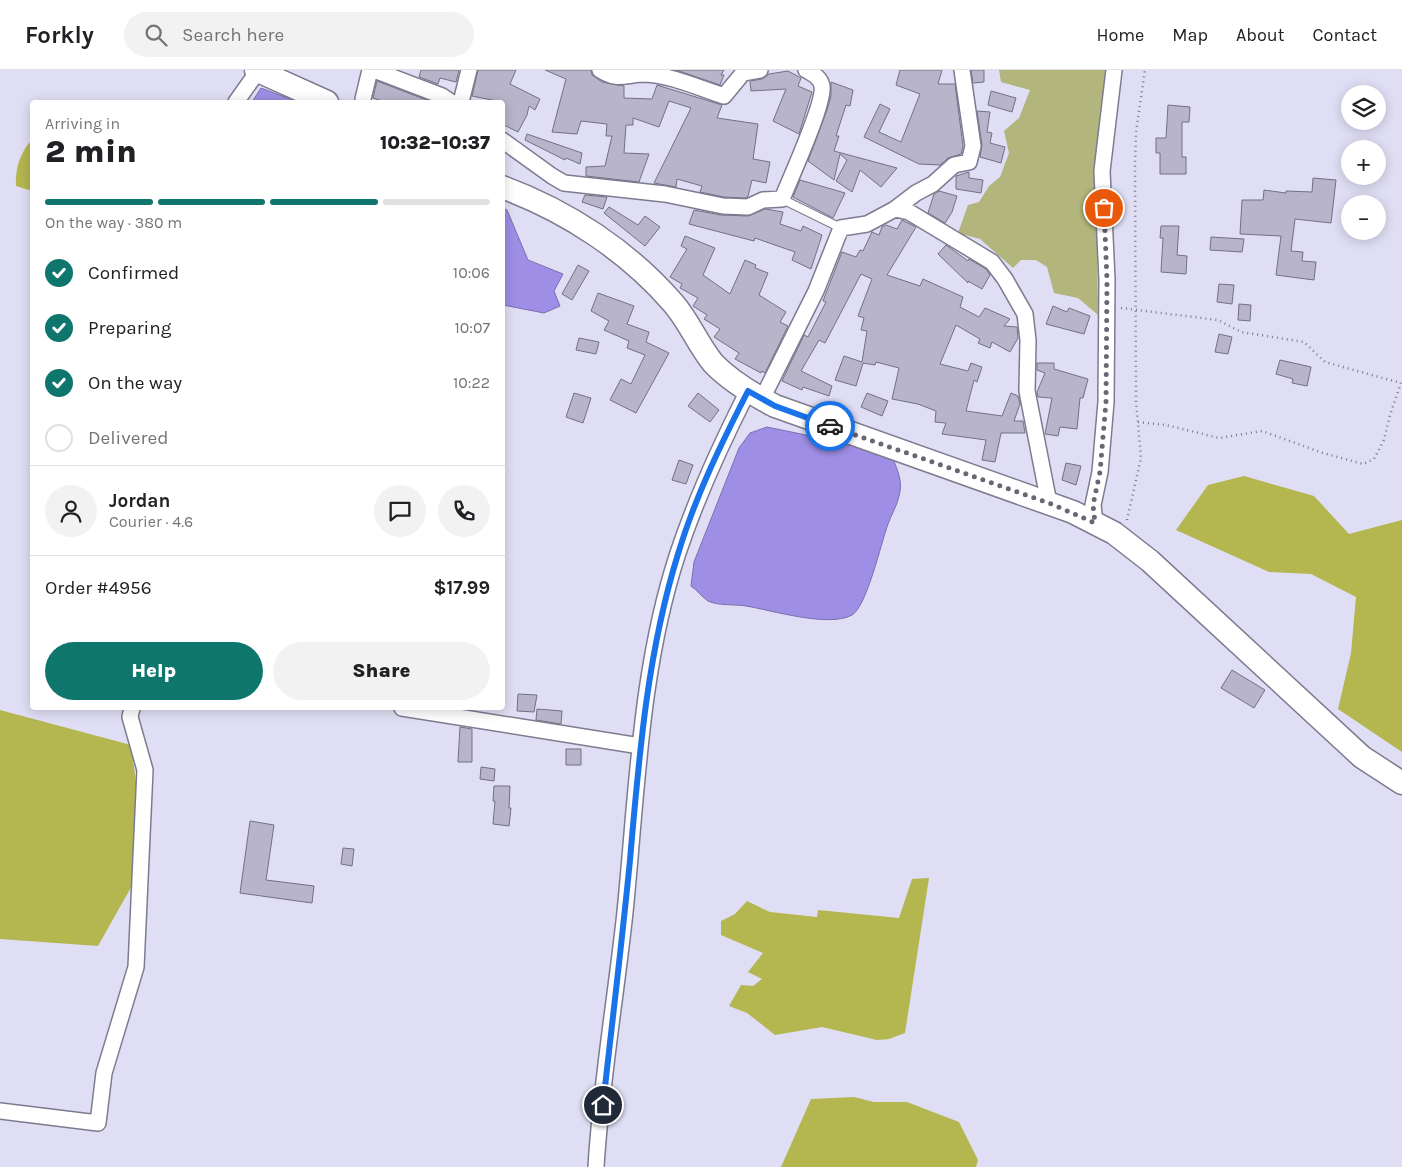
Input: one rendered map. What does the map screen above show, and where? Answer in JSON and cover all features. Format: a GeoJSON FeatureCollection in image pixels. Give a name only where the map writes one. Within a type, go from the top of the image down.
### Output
{"type":"FeatureCollection","features":[{"type":"Feature","properties":{"kind":"main road"},"geometry":{"type":"LineString","coordinates":[[257,70],[323,100]]}},
{"type":"Feature","properties":{"kind":"main road"},"geometry":{"type":"LineString","coordinates":[[505,188],[538,200],[610,243],[674,303],[714,363],[755,395],[792,412],[1049,503],[1104,528],[1181,588],[1362,757],[1402,783]]}},
{"type":"Feature","properties":{"kind":"street"},"geometry":{"type":"LineString","coordinates":[[237,100],[257,70]]}},
{"type":"Feature","properties":{"kind":"street"},"geometry":{"type":"LineString","coordinates":[[363,99],[370,70]]}},
{"type":"Feature","properties":{"kind":"street"},"geometry":{"type":"LineString","coordinates":[[374,70],[447,100]]}},
{"type":"Feature","properties":{"kind":"street"},"geometry":{"type":"LineString","coordinates":[[461,100],[468,70]]}},
{"type":"Feature","properties":{"kind":"street"},"geometry":{"type":"LineString","coordinates":[[600,70],[609,76],[624,78],[644,74],[667,78],[724,96],[743,73],[760,70]]}},
{"type":"Feature","properties":{"kind":"street"},"geometry":{"type":"LineString","coordinates":[[505,142],[564,183],[665,194],[723,206],[748,207],[763,200],[782,199],[818,108],[822,91],[822,85],[816,76],[806,70]]}},
{"type":"Feature","properties":{"kind":"street"},"geometry":{"type":"LineString","coordinates":[[596,1167],[625,913],[640,746],[650,677],[665,599],[678,553],[709,469],[816,291],[841,228],[867,224],[895,209],[916,193],[933,184],[954,165],[969,162],[973,146],[962,70]]}},
{"type":"Feature","properties":{"kind":"street"},"geometry":{"type":"LineString","coordinates":[[1104,528],[1093,505],[1100,472],[1106,402],[1106,307],[1102,171],[1114,70]]}},
{"type":"Feature","properties":{"kind":"street"},"geometry":{"type":"LineString","coordinates":[[895,209],[909,212],[992,262],[1005,279],[1025,314],[1028,340],[1027,391],[1049,503]]}},
{"type":"Feature","properties":{"kind":"street"},"geometry":{"type":"LineString","coordinates":[[0,1111],[98,1123],[104,1073],[136,967],[145,770],[130,717],[132,710]]}},
{"type":"Feature","properties":{"kind":"street"},"geometry":{"type":"LineString","coordinates":[[415,710],[640,746]]}},
{"type":"Feature","properties":{"kind":"lane"},"geometry":{"type":"LineString","coordinates":[[782,199],[841,228]]}},
{"type":"Feature","properties":{"kind":"path"},"geometry":{"type":"LineString","coordinates":[[1104,528],[1127,520],[1141,458],[1136,401],[1135,165],[1136,132],[1145,70]]}},
{"type":"Feature","properties":{"kind":"path"},"geometry":{"type":"LineString","coordinates":[[1106,307],[1218,320],[1241,332],[1304,342],[1325,362],[1401,384],[1390,414],[1384,440],[1374,459],[1363,464],[1323,453],[1262,430],[1219,438],[1166,425],[1138,422]]}},
{"type":"Feature","properties":{"kind":"green space"},"geometry":{"type":"Polygon","coordinates":[[[999,70],[1107,70],[1096,174],[1098,315],[1078,298],[1054,293],[1047,267],[1036,260],[1021,260],[1013,268],[980,239],[958,233],[968,205],[979,202],[989,186],[1000,177],[1009,153],[1004,131],[1019,118],[1030,90],[1001,82],[999,70]]]}},
{"type":"Feature","properties":{"kind":"shaded area"},"geometry":{"type":"Polygon","coordinates":[[[261,88],[293,100],[253,100],[261,88]]]}},
{"type":"Feature","properties":{"kind":"shaded area"},"geometry":{"type":"Polygon","coordinates":[[[30,142],[30,190],[16,186],[17,167],[21,155],[30,142]]]}},
{"type":"Feature","properties":{"kind":"shaded area"},"geometry":{"type":"Polygon","coordinates":[[[505,209],[528,260],[563,274],[554,291],[560,306],[544,313],[505,305],[505,209]]]}},
{"type":"Feature","properties":{"kind":"shaded area"},"geometry":{"type":"Polygon","coordinates":[[[767,427],[874,449],[893,459],[900,481],[898,500],[888,524],[863,600],[852,615],[842,619],[815,619],[746,606],[717,604],[708,601],[691,586],[694,562],[739,448],[750,433],[767,427]]]}},
{"type":"Feature","properties":{"kind":"shaded area"},"geometry":{"type":"Polygon","coordinates":[[[1244,476],[1314,496],[1349,534],[1402,520],[1402,752],[1338,709],[1351,653],[1356,597],[1311,574],[1269,572],[1176,530],[1208,485],[1244,476]]]}},
{"type":"Feature","properties":{"kind":"shaded area"},"geometry":{"type":"Polygon","coordinates":[[[0,710],[131,745],[141,819],[134,882],[98,946],[0,939],[0,710]]]}},
{"type":"Feature","properties":{"kind":"shaded area"},"geometry":{"type":"Polygon","coordinates":[[[929,878],[905,1033],[889,1039],[877,1040],[822,1027],[775,1035],[747,1013],[729,1006],[741,985],[753,986],[762,979],[748,972],[763,953],[721,935],[721,921],[735,914],[747,901],[770,912],[817,917],[818,910],[899,918],[912,879],[929,878]]]}},
{"type":"Feature","properties":{"kind":"shaded area"},"geometry":{"type":"Polygon","coordinates":[[[854,1097],[874,1102],[907,1102],[959,1122],[978,1160],[976,1167],[781,1167],[811,1099],[854,1097]]]}},
{"type":"Feature","properties":{"kind":"building"},"geometry":{"type":"Polygon","coordinates":[[[421,70],[459,70],[456,82],[440,78],[438,84],[419,77],[421,70]]]}},
{"type":"Feature","properties":{"kind":"building"},"geometry":{"type":"Polygon","coordinates":[[[478,70],[516,70],[510,84],[540,99],[535,110],[529,106],[527,115],[518,132],[505,126],[505,100],[492,100],[472,96],[478,70]]]}},
{"type":"Feature","properties":{"kind":"building"},"geometry":{"type":"Polygon","coordinates":[[[545,70],[591,70],[592,75],[602,82],[624,86],[624,98],[652,99],[657,85],[722,105],[717,118],[758,124],[753,159],[770,162],[766,183],[752,180],[746,198],[724,197],[700,192],[702,186],[677,179],[676,187],[654,183],[691,108],[669,101],[659,127],[633,118],[633,125],[626,125],[624,153],[649,154],[639,182],[586,176],[586,167],[605,166],[612,136],[606,136],[607,124],[581,121],[577,134],[552,132],[566,79],[545,70]]]}},
{"type":"Feature","properties":{"kind":"building"},"geometry":{"type":"Polygon","coordinates":[[[676,70],[724,70],[721,75],[724,75],[720,85],[676,70]]]}},
{"type":"Feature","properties":{"kind":"building"},"geometry":{"type":"Polygon","coordinates":[[[900,70],[942,70],[938,84],[955,84],[963,146],[961,154],[948,158],[940,165],[919,164],[864,137],[880,104],[890,109],[879,132],[901,142],[920,94],[896,85],[900,70]]]}},
{"type":"Feature","properties":{"kind":"building"},"geometry":{"type":"Polygon","coordinates":[[[971,70],[984,70],[984,82],[973,83],[971,70]]]}},
{"type":"Feature","properties":{"kind":"building"},"geometry":{"type":"Polygon","coordinates":[[[788,71],[801,78],[798,86],[812,92],[799,134],[773,121],[786,89],[751,91],[750,81],[762,79],[769,74],[788,71]]]}},
{"type":"Feature","properties":{"kind":"building"},"geometry":{"type":"Polygon","coordinates":[[[377,81],[426,100],[379,100],[373,98],[377,81]]]}},
{"type":"Feature","properties":{"kind":"building"},"geometry":{"type":"Polygon","coordinates":[[[831,82],[853,90],[850,106],[846,105],[836,136],[839,136],[834,151],[897,168],[881,187],[860,170],[852,192],[836,181],[847,160],[840,154],[834,180],[808,161],[827,110],[831,96],[831,82]]]}},
{"type":"Feature","properties":{"kind":"building"},"geometry":{"type":"Polygon","coordinates":[[[991,91],[1016,98],[1012,112],[988,105],[991,91]]]}},
{"type":"Feature","properties":{"kind":"building"},"geometry":{"type":"Polygon","coordinates":[[[1168,105],[1190,107],[1189,122],[1182,122],[1182,157],[1186,157],[1186,174],[1160,174],[1160,153],[1156,153],[1156,138],[1166,138],[1168,105]]]}},
{"type":"Feature","properties":{"kind":"building"},"geometry":{"type":"Polygon","coordinates":[[[977,111],[990,112],[987,132],[992,133],[990,143],[1005,147],[1001,163],[980,157],[982,145],[977,111]]]}},
{"type":"Feature","properties":{"kind":"building"},"geometry":{"type":"Polygon","coordinates":[[[527,134],[582,153],[580,164],[566,158],[565,160],[525,140],[527,134]]]}},
{"type":"Feature","properties":{"kind":"building"},"geometry":{"type":"Polygon","coordinates":[[[969,172],[969,178],[983,180],[981,193],[956,189],[956,176],[969,172]]]}},
{"type":"Feature","properties":{"kind":"building"},"geometry":{"type":"Polygon","coordinates":[[[1313,178],[1336,180],[1331,223],[1295,219],[1291,251],[1303,252],[1302,261],[1316,262],[1314,280],[1276,275],[1281,236],[1240,234],[1242,200],[1263,200],[1264,190],[1286,193],[1286,191],[1312,192],[1313,178]]]}},
{"type":"Feature","properties":{"kind":"building"},"geometry":{"type":"Polygon","coordinates":[[[800,180],[845,193],[833,218],[793,197],[800,180]]]}},
{"type":"Feature","properties":{"kind":"building"},"geometry":{"type":"Polygon","coordinates":[[[939,191],[957,196],[952,212],[945,223],[928,213],[934,194],[939,191]]]}},
{"type":"Feature","properties":{"kind":"building"},"geometry":{"type":"Polygon","coordinates":[[[585,195],[607,197],[603,209],[582,202],[585,195]]]}},
{"type":"Feature","properties":{"kind":"building"},"geometry":{"type":"Polygon","coordinates":[[[609,207],[638,225],[645,216],[660,227],[645,246],[604,213],[609,207]]]}},
{"type":"Feature","properties":{"kind":"building"},"geometry":{"type":"Polygon","coordinates":[[[765,209],[783,212],[780,224],[801,231],[803,226],[822,235],[811,269],[792,260],[795,252],[755,238],[754,241],[689,224],[694,210],[721,215],[748,216],[765,209]]]}},
{"type":"Feature","properties":{"kind":"building"},"geometry":{"type":"Polygon","coordinates":[[[902,220],[916,227],[887,275],[920,286],[923,279],[963,297],[960,307],[979,317],[985,308],[1010,319],[1004,326],[1017,327],[1018,338],[1010,352],[992,342],[990,348],[978,343],[980,339],[956,325],[940,364],[968,371],[971,363],[982,367],[977,382],[974,380],[966,411],[1002,416],[1011,393],[1018,396],[1020,404],[1014,421],[1023,421],[1025,433],[1001,433],[995,462],[982,460],[986,440],[942,434],[946,423],[935,422],[936,411],[918,404],[892,399],[899,368],[876,362],[875,365],[863,363],[856,386],[835,380],[844,356],[862,362],[867,331],[861,330],[864,318],[858,316],[872,279],[861,274],[825,343],[819,340],[801,371],[832,386],[829,396],[803,387],[802,390],[782,381],[804,335],[808,337],[826,302],[823,301],[842,252],[856,257],[860,250],[863,251],[872,232],[879,235],[882,227],[886,225],[897,229],[902,220]]]}},
{"type":"Feature","properties":{"kind":"building"},"geometry":{"type":"Polygon","coordinates":[[[1161,226],[1179,226],[1177,255],[1187,256],[1186,274],[1161,272],[1163,238],[1160,238],[1161,226]]]}},
{"type":"Feature","properties":{"kind":"building"},"geometry":{"type":"Polygon","coordinates":[[[685,236],[715,248],[703,275],[730,294],[745,260],[756,265],[755,268],[768,273],[759,295],[786,312],[780,322],[788,326],[765,373],[762,371],[761,373],[735,359],[739,353],[714,337],[720,329],[704,319],[707,315],[693,306],[698,298],[680,288],[682,284],[670,277],[687,249],[681,246],[685,236]]]}},
{"type":"Feature","properties":{"kind":"building"},"geometry":{"type":"Polygon","coordinates":[[[1211,237],[1244,239],[1242,252],[1210,250],[1211,237]]]}},
{"type":"Feature","properties":{"kind":"building"},"geometry":{"type":"Polygon","coordinates":[[[946,245],[968,261],[969,259],[986,269],[990,275],[982,289],[968,281],[968,283],[938,254],[946,245]]]}},
{"type":"Feature","properties":{"kind":"building"},"geometry":{"type":"Polygon","coordinates":[[[578,265],[589,271],[572,300],[562,294],[578,265]]]}},
{"type":"Feature","properties":{"kind":"building"},"geometry":{"type":"Polygon","coordinates":[[[1219,284],[1234,285],[1232,304],[1217,302],[1219,284]]]}},
{"type":"Feature","properties":{"kind":"building"},"geometry":{"type":"Polygon","coordinates":[[[598,293],[634,306],[627,324],[649,332],[646,342],[669,353],[636,413],[610,400],[621,379],[631,384],[645,355],[627,348],[629,341],[604,330],[609,321],[591,311],[598,293]]]}},
{"type":"Feature","properties":{"kind":"building"},"geometry":{"type":"Polygon","coordinates":[[[1239,304],[1251,305],[1250,321],[1238,320],[1239,304]]]}},
{"type":"Feature","properties":{"kind":"building"},"geometry":{"type":"Polygon","coordinates":[[[1053,306],[1067,312],[1069,308],[1090,316],[1084,334],[1046,324],[1053,306]]]}},
{"type":"Feature","properties":{"kind":"building"},"geometry":{"type":"Polygon","coordinates":[[[1219,334],[1232,337],[1228,354],[1215,352],[1219,334]]]}},
{"type":"Feature","properties":{"kind":"building"},"geometry":{"type":"Polygon","coordinates":[[[579,338],[599,342],[596,354],[576,350],[579,338]]]}},
{"type":"Feature","properties":{"kind":"building"},"geometry":{"type":"Polygon","coordinates":[[[1280,360],[1311,367],[1307,386],[1292,383],[1293,379],[1276,374],[1280,360]]]}},
{"type":"Feature","properties":{"kind":"building"},"geometry":{"type":"Polygon","coordinates":[[[1037,363],[1054,363],[1054,369],[1088,379],[1083,398],[1080,398],[1077,429],[1060,427],[1058,436],[1045,434],[1052,398],[1038,397],[1037,392],[1045,373],[1037,370],[1037,363]]]}},
{"type":"Feature","properties":{"kind":"building"},"geometry":{"type":"Polygon","coordinates":[[[574,393],[591,398],[583,423],[566,417],[574,393]]]}},
{"type":"Feature","properties":{"kind":"building"},"geometry":{"type":"Polygon","coordinates":[[[698,393],[719,410],[710,422],[688,406],[698,393]]]}},
{"type":"Feature","properties":{"kind":"building"},"geometry":{"type":"Polygon","coordinates":[[[867,393],[888,401],[882,416],[861,407],[867,393]]]}},
{"type":"Feature","properties":{"kind":"building"},"geometry":{"type":"Polygon","coordinates":[[[679,460],[693,465],[686,484],[672,480],[679,460]]]}},
{"type":"Feature","properties":{"kind":"building"},"geometry":{"type":"Polygon","coordinates":[[[1066,463],[1081,466],[1076,485],[1062,480],[1066,463]]]}},
{"type":"Feature","properties":{"kind":"building"},"geometry":{"type":"Polygon","coordinates":[[[1232,670],[1265,690],[1254,708],[1221,688],[1232,670]]]}},
{"type":"Feature","properties":{"kind":"building"},"geometry":{"type":"Polygon","coordinates":[[[518,694],[537,695],[534,712],[517,711],[518,694]]]}},
{"type":"Feature","properties":{"kind":"building"},"geometry":{"type":"Polygon","coordinates":[[[537,709],[562,711],[561,724],[536,720],[537,709]]]}},
{"type":"Feature","properties":{"kind":"building"},"geometry":{"type":"Polygon","coordinates":[[[460,727],[472,729],[472,762],[458,762],[460,727]]]}},
{"type":"Feature","properties":{"kind":"building"},"geometry":{"type":"Polygon","coordinates":[[[566,749],[581,749],[581,765],[566,765],[566,749]]]}},
{"type":"Feature","properties":{"kind":"building"},"geometry":{"type":"Polygon","coordinates":[[[481,767],[495,769],[494,781],[480,779],[481,767]]]}},
{"type":"Feature","properties":{"kind":"building"},"geometry":{"type":"Polygon","coordinates":[[[494,786],[510,786],[509,808],[511,808],[509,826],[493,824],[494,786]]]}},
{"type":"Feature","properties":{"kind":"building"},"geometry":{"type":"Polygon","coordinates":[[[250,821],[274,825],[266,880],[314,886],[312,903],[240,893],[250,821]]]}},
{"type":"Feature","properties":{"kind":"building"},"geometry":{"type":"Polygon","coordinates":[[[343,848],[354,849],[352,866],[341,864],[343,848]]]}},
{"type":"Feature","properties":{"kind":"way so far"},"geometry":{"type":"LineString","coordinates":[[830,426],[1049,503],[1095,523],[1093,505],[1100,472],[1106,402],[1107,280],[1104,208]]}},
{"type":"Feature","properties":{"kind":"route"},"geometry":{"type":"LineString","coordinates":[[603,1105],[625,913],[642,726],[665,599],[678,553],[709,469],[748,391],[775,406],[830,426]]}}]}
